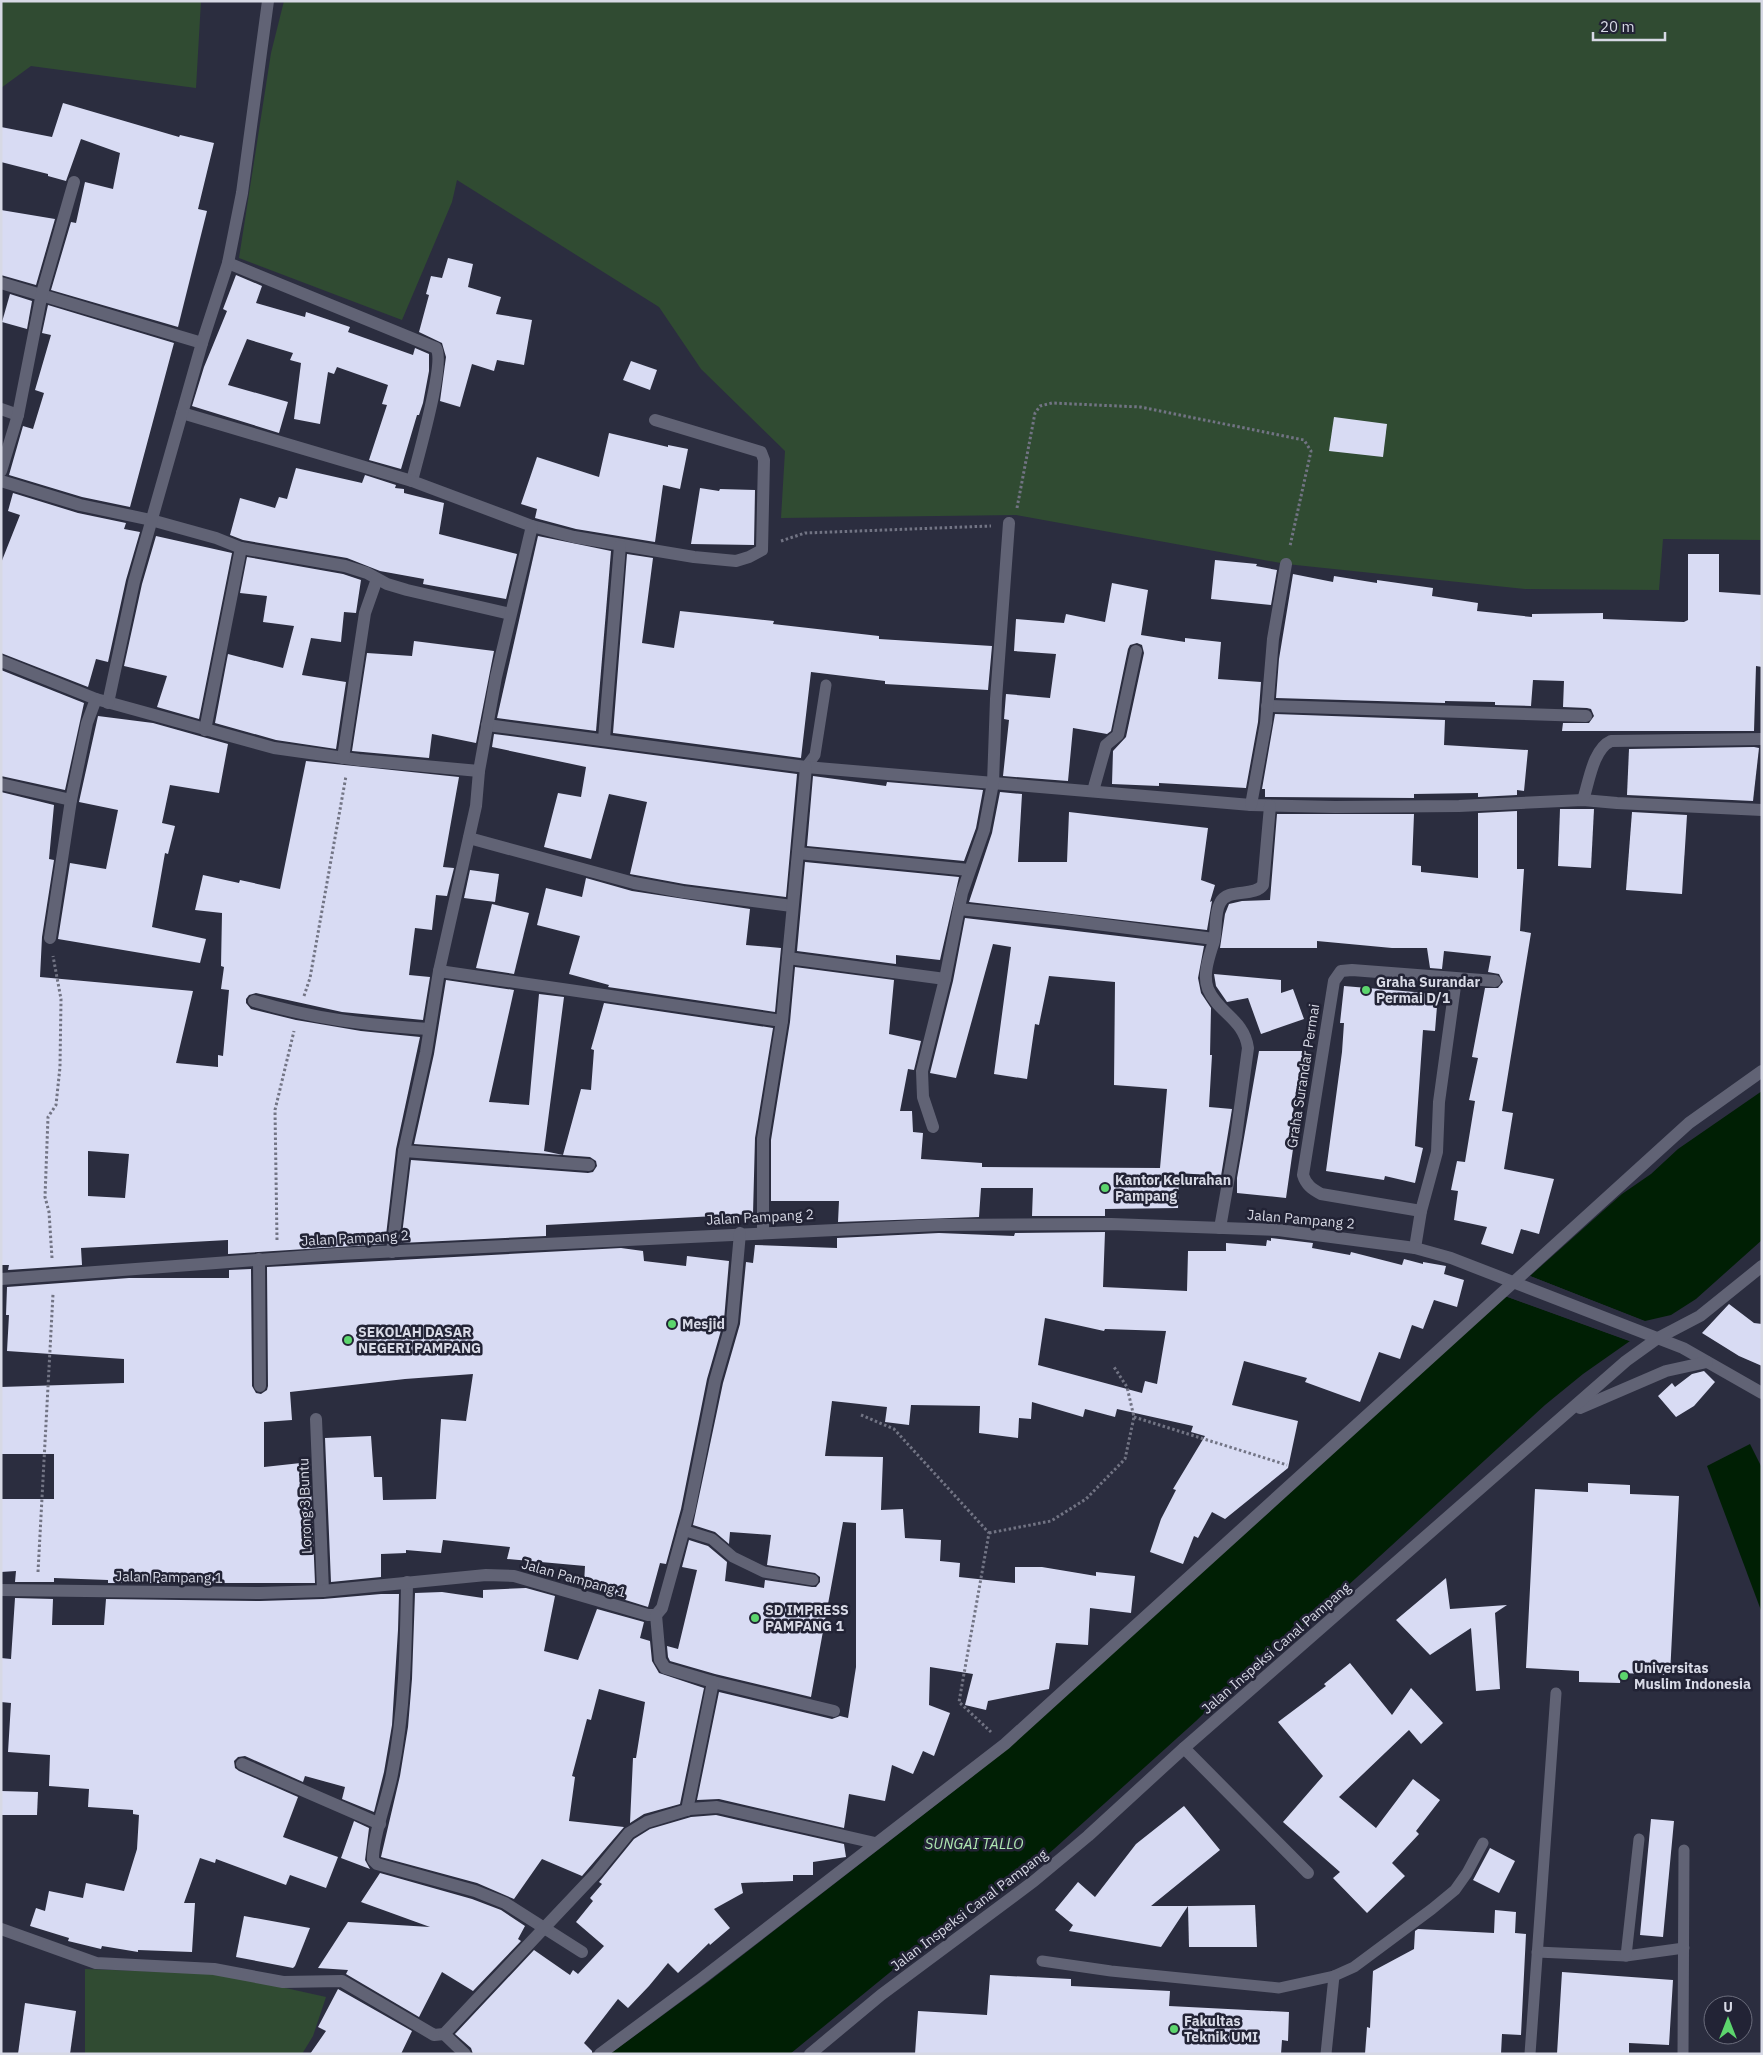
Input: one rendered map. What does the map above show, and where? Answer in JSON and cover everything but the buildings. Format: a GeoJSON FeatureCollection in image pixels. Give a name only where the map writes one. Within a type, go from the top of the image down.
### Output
{"type":"FeatureCollection","features":[{"type":"Feature","properties":{"kind":"street"},"geometry":{"type":"LineString","coordinates":[[50,938],[71,800],[87,723],[102,701],[151,520],[202,343],[228,263],[242,193],[268,1]]}},
{"type":"Feature","properties":{"kind":"street"},"geometry":{"type":"LineString","coordinates":[[1,471],[18,415],[42,293],[74,182]]}},
{"type":"Feature","properties":{"kind":"street"},"geometry":{"type":"LineString","coordinates":[[228,263],[414,338],[438,350],[436,382],[412,481]]}},
{"type":"Feature","properties":{"kind":"street"},"geometry":{"type":"LineString","coordinates":[[1,283],[42,293],[202,343]]}},
{"type":"Feature","properties":{"kind":"street"},"geometry":{"type":"LineString","coordinates":[[1,409],[18,415]]}},
{"type":"Feature","properties":{"kind":"street"},"geometry":{"type":"LineString","coordinates":[[182,413],[412,481],[532,526],[620,546],[736,561],[762,550],[764,460],[761,452],[655,420]]}},
{"type":"Feature","properties":{"kind":"street"},"geometry":{"type":"LineString","coordinates":[[1,481],[80,505],[151,520],[216,538],[241,548],[345,566],[408,590],[510,614]]}},
{"type":"Feature","properties":{"kind":"street"},"geometry":{"type":"LineString","coordinates":[[933,1127],[923,1097],[922,1071],[946,980],[959,909],[969,870],[984,830],[993,783],[996,700],[1009,523]]}},
{"type":"Feature","properties":{"kind":"street"},"geometry":{"type":"LineString","coordinates":[[392,1252],[404,1151],[426,1052],[428,1029],[439,971],[479,788],[479,771],[487,724],[510,614],[532,526]]}},
{"type":"Feature","properties":{"kind":"street"},"geometry":{"type":"LineString","coordinates":[[604,740],[620,546]]}},
{"type":"Feature","properties":{"kind":"street"},"geometry":{"type":"LineString","coordinates":[[205,730],[241,548]]}},
{"type":"Feature","properties":{"kind":"street"},"geometry":{"type":"LineString","coordinates":[[1251,804],[1267,706],[1273,639],[1286,564]]}},
{"type":"Feature","properties":{"kind":"street"},"geometry":{"type":"LineString","coordinates":[[343,758],[364,613],[377,579]]}},
{"type":"Feature","properties":{"kind":"street"},"geometry":{"type":"LineString","coordinates":[[1093,791],[1106,745],[1118,735],[1136,651]]}},
{"type":"Feature","properties":{"kind":"street"},"geometry":{"type":"LineString","coordinates":[[1,661],[102,701],[274,748],[343,758],[479,771]]}},
{"type":"Feature","properties":{"kind":"street"},"geometry":{"type":"LineString","coordinates":[[1267,706],[1586,716]]}},
{"type":"Feature","properties":{"kind":"street"},"geometry":{"type":"LineString","coordinates":[[487,724],[806,767],[1270,806],[1459,806],[1583,800],[1762,810]]}},
{"type":"Feature","properties":{"kind":"street"},"geometry":{"type":"LineString","coordinates":[[1583,800],[1599,751],[1604,744],[1611,741],[1762,740]]}},
{"type":"Feature","properties":{"kind":"street"},"geometry":{"type":"LineString","coordinates":[[763,1232],[763,1139],[782,1021],[806,767]]}},
{"type":"Feature","properties":{"kind":"street"},"geometry":{"type":"LineString","coordinates":[[1,784],[71,800]]}},
{"type":"Feature","properties":{"kind":"street"},"geometry":{"type":"LineString","coordinates":[[1220,1228],[1236,1137],[1248,1048],[1246,1036],[1208,988],[1208,962],[1214,940],[1220,902],[1227,896],[1258,890],[1264,885],[1270,806]]}},
{"type":"Feature","properties":{"kind":"street"},"geometry":{"type":"LineString","coordinates":[[469,838],[634,882],[682,892],[792,906]]}},
{"type":"Feature","properties":{"kind":"street"},"geometry":{"type":"LineString","coordinates":[[798,853],[969,870]]}},
{"type":"Feature","properties":{"kind":"street"},"geometry":{"type":"LineString","coordinates":[[959,909],[1065,920],[1214,940]]}},
{"type":"Feature","properties":{"kind":"street"},"geometry":{"type":"LineString","coordinates":[[788,958],[946,980]]}},
{"type":"Feature","properties":{"kind":"street","name":"Graha Surandar Permai"},"geometry":{"type":"LineString","coordinates":[[1421,1211],[1321,1194],[1310,1188],[1303,1175],[1336,976],[1341,971],[1352,970],[1495,981]]}},
{"type":"Feature","properties":{"kind":"street"},"geometry":{"type":"LineString","coordinates":[[439,971],[782,1021]]}},
{"type":"Feature","properties":{"kind":"street"},"geometry":{"type":"LineString","coordinates":[[1415,1248],[1421,1211],[1437,1152],[1439,1102],[1456,979]]}},
{"type":"Feature","properties":{"kind":"street"},"geometry":{"type":"LineString","coordinates":[[254,1001],[298,1014],[343,1022],[428,1029]]}},
{"type":"Feature","properties":{"kind":"street"},"geometry":{"type":"LineString","coordinates":[[600,2054],[701,1979],[874,1842],[1005,1744],[1304,1470],[1518,1284],[1689,1123],[1762,1071]]}},
{"type":"Feature","properties":{"kind":"street"},"geometry":{"type":"LineString","coordinates":[[404,1151],[589,1165]]}},
{"type":"Feature","properties":{"kind":"street","name":"Jalan Pampang 2"},"geometry":{"type":"LineString","coordinates":[[1,1279],[259,1260],[763,1232],[949,1225],[1111,1224],[1278,1230],[1415,1248],[1477,1267],[1633,1330],[1683,1348],[1762,1393]]}},
{"type":"Feature","properties":{"kind":"street"},"geometry":{"type":"LineString","coordinates":[[740,1233],[732,1322],[715,1381],[683,1530],[662,1608],[656,1615],[663,1666],[713,1682],[834,1711]]}},
{"type":"Feature","properties":{"kind":"street"},"geometry":{"type":"LineString","coordinates":[[259,1260],[260,1386]]}},
{"type":"Feature","properties":{"kind":"street","name":"Jalan Inspeksi Canal Pampang"},"geometry":{"type":"LineString","coordinates":[[810,2054],[882,1995],[1034,1881],[1088,1836],[1184,1748],[1626,1361],[1658,1338],[1700,1316],[1762,1266]]}},
{"type":"Feature","properties":{"kind":"street"},"geometry":{"type":"LineString","coordinates":[[1568,1413],[1666,1371],[1707,1362]]}},
{"type":"Feature","properties":{"kind":"street","name":"Lorong 3 Buntu"},"geometry":{"type":"LineString","coordinates":[[316,1419],[323,1591]]}},
{"type":"Feature","properties":{"kind":"street","name":"Jalan Pampang 1"},"geometry":{"type":"LineString","coordinates":[[1,1590],[260,1593],[323,1591],[486,1575],[514,1576],[648,1615],[656,1615]]}},
{"type":"Feature","properties":{"kind":"street"},"geometry":{"type":"LineString","coordinates":[[408,1582],[406,1677],[392,1774],[372,1858],[376,1863],[475,1891],[505,1903],[582,1952]]}},
{"type":"Feature","properties":{"kind":"street"},"geometry":{"type":"LineString","coordinates":[[687,1810],[713,1682]]}},
{"type":"Feature","properties":{"kind":"street"},"geometry":{"type":"LineString","coordinates":[[1184,1748],[1308,1873]]}},
{"type":"Feature","properties":{"kind":"street"},"geometry":{"type":"LineString","coordinates":[[242,1764],[380,1824]]}},
{"type":"Feature","properties":{"kind":"street"},"geometry":{"type":"LineString","coordinates":[[1,1929],[96,1963],[214,1969],[283,1982],[342,1981],[434,2035],[444,2034],[598,1872],[630,1833],[647,1822],[687,1810],[717,1807],[874,1842]]}},
{"type":"Feature","properties":{"kind":"street"},"geometry":{"type":"LineString","coordinates":[[444,2034],[465,2054]]}},
{"type":"Feature","properties":{"kind":"lane"},"geometry":{"type":"LineString","coordinates":[[806,767],[815,755],[826,684]]}},
{"type":"Feature","properties":{"kind":"lane"},"geometry":{"type":"LineString","coordinates":[[683,1530],[712,1539],[733,1557],[755,1569],[813,1580]]}},
{"type":"Feature","properties":{"kind":"lane"},"geometry":{"type":"LineString","coordinates":[[1530,2054],[1556,1693]]}},
{"type":"Feature","properties":{"kind":"lane"},"geometry":{"type":"LineString","coordinates":[[1626,1956],[1639,1839]]}},
{"type":"Feature","properties":{"kind":"lane"},"geometry":{"type":"LineString","coordinates":[[1042,1961],[1111,1971],[1279,1988],[1334,1976],[1354,1967],[1455,1890],[1467,1873],[1483,1842]]}},
{"type":"Feature","properties":{"kind":"lane"},"geometry":{"type":"LineString","coordinates":[[1683,2054],[1684,1850]]}},
{"type":"Feature","properties":{"kind":"lane"},"geometry":{"type":"LineString","coordinates":[[1537,1952],[1626,1956],[1684,1948]]}},
{"type":"Feature","properties":{"kind":"lane"},"geometry":{"type":"LineString","coordinates":[[1326,2054],[1334,1976]]}},
{"type":"Feature","properties":{"kind":"path"},"geometry":{"type":"LineString","coordinates":[[785,539],[805,533],[999,526],[1009,523],[1016,515],[1035,413],[1040,406],[1052,403],[1140,406],[1304,440],[1311,451],[1286,564]]}},
{"type":"Feature","properties":{"kind":"path"},"geometry":{"type":"LineString","coordinates":[[989,1533],[1051,1521],[1086,1500],[1124,1460],[1134,1418],[1127,1387],[1114,1367]]}},
{"type":"Feature","properties":{"kind":"path"},"geometry":{"type":"LineString","coordinates":[[861,1416],[894,1429],[989,1533]]}},
{"type":"Feature","properties":{"kind":"path"},"geometry":{"type":"LineString","coordinates":[[1134,1418],[1304,1470]]}},
{"type":"Feature","properties":{"kind":"path"},"geometry":{"type":"LineString","coordinates":[[989,1533],[959,1702],[1005,1744]]}},
{"type":"Feature","properties":{"kind":"shaded area"},"geometry":{"type":"Polygon","coordinates":[[[1,1],[201,1],[196,88],[31,66],[1,88],[1,1]]]}},
{"type":"Feature","properties":{"kind":"shaded area"},"geometry":{"type":"Polygon","coordinates":[[[284,1],[1762,1],[1762,540],[1663,539],[1659,590],[1525,589],[1286,564],[1016,515],[781,518],[785,451],[701,369],[659,307],[457,180],[452,202],[402,320],[239,258],[271,53],[284,1]]]}},
{"type":"Feature","properties":{"kind":"shaded area"},"geometry":{"type":"Polygon","coordinates":[[[85,1969],[223,1974],[326,1997],[313,2036],[302,2054],[85,2054],[85,1969]]]}},
{"type":"Feature","properties":{"kind":"water"},"geometry":{"type":"Polygon","coordinates":[[[1762,1091],[1762,1240],[1696,1299],[1671,1315],[1645,1321],[1530,1276],[1622,1194],[1651,1174],[1678,1149],[1762,1091]]]}},
{"type":"Feature","properties":{"kind":"water","name":"SUNGAI TALLO"},"geometry":{"type":"Polygon","coordinates":[[[1505,1296],[1630,1341],[1583,1374],[1545,1405],[1308,1622],[1255,1664],[1196,1721],[1054,1849],[1004,1891],[940,1934],[894,1969],[790,2054],[610,2054],[708,1982],[972,1777],[1505,1296]]]}},
{"type":"Feature","properties":{"kind":"water"},"geometry":{"type":"Polygon","coordinates":[[[1750,1444],[1762,1468],[1762,1613],[1707,1466],[1750,1444]]]}},
{"type":"Feature","properties":{"kind":"pier"},"geometry":{"type":"Polygon","coordinates":[[[1528,1276],[1649,1323],[1644,1323],[1530,1279],[1528,1276]]]}},
{"type":"Feature","properties":{"kind":"pier"},"geometry":{"type":"Polygon","coordinates":[[[1506,1294],[1631,1339],[1632,1342],[1502,1295],[1506,1294]]]}},
{"type":"Feature","properties":{"kind":"place","name":"Graha Surandar Permai D/1"},"geometry":{"type":"Point","coordinates":[1366,990]}},
{"type":"Feature","properties":{"kind":"place","name":"Kantor Kelurahan Pampang"},"geometry":{"type":"Point","coordinates":[1105,1188]}},
{"type":"Feature","properties":{"kind":"place","name":"Mesjid"},"geometry":{"type":"Point","coordinates":[672,1324]}},
{"type":"Feature","properties":{"kind":"place","name":"SEKOLAH DASAR NEGERI PAMPANG"},"geometry":{"type":"Point","coordinates":[348,1340]}},
{"type":"Feature","properties":{"kind":"place","name":"SD IMPRESS PAMPANG 1"},"geometry":{"type":"Point","coordinates":[755,1618]}},
{"type":"Feature","properties":{"kind":"place","name":"Universitas Muslim Indonesia"},"geometry":{"type":"Point","coordinates":[1624,1676]}},
{"type":"Feature","properties":{"kind":"place","name":"Fakultas Teknik UMI"},"geometry":{"type":"Point","coordinates":[1174,2029]}}]}
